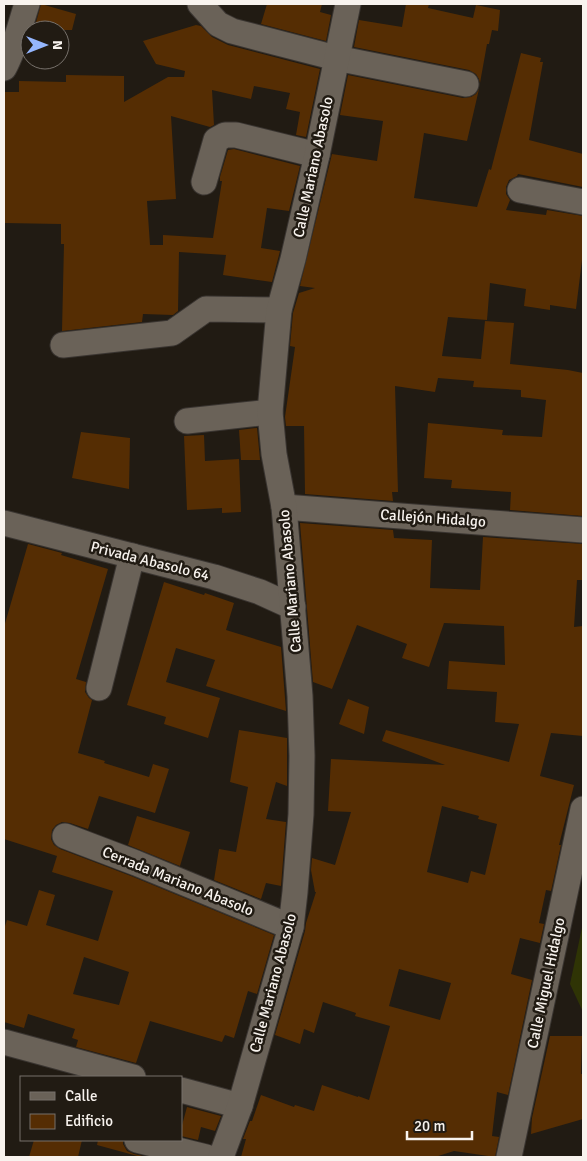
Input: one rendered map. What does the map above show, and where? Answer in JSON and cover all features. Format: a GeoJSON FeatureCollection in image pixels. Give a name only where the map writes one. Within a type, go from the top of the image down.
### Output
{"type":"FeatureCollection","features":[{"type":"Feature","properties":{"kind":"street"},"geometry":{"type":"LineString","coordinates":[[4,68],[17,38],[28,4]]}},
{"type":"Feature","properties":{"kind":"street"},"geometry":{"type":"LineString","coordinates":[[200,4],[218,24],[232,30],[336,58],[466,84]]}},
{"type":"Feature","properties":{"kind":"street","name":"Calle Mariano Abasolo"},"geometry":{"type":"LineString","coordinates":[[222,1157],[240,1106],[291,927],[295,892],[302,756],[300,696],[284,506],[274,454],[270,412],[278,310],[293,259],[317,155],[348,4]]}},
{"type":"Feature","properties":{"kind":"street"},"geometry":{"type":"LineString","coordinates":[[204,182],[216,140],[225,135],[236,135],[317,155]]}},
{"type":"Feature","properties":{"kind":"street"},"geometry":{"type":"LineString","coordinates":[[520,190],[583,202]]}},
{"type":"Feature","properties":{"kind":"street"},"geometry":{"type":"LineString","coordinates":[[63,345],[172,333],[206,309],[278,310]]}},
{"type":"Feature","properties":{"kind":"street"},"geometry":{"type":"LineString","coordinates":[[187,421],[270,412]]}},
{"type":"Feature","properties":{"kind":"street","name":"Callejón Hidalgo"},"geometry":{"type":"LineString","coordinates":[[284,506],[583,530]]}},
{"type":"Feature","properties":{"kind":"street","name":"Privada Abasolo 64"},"geometry":{"type":"LineString","coordinates":[[4,523],[214,577],[260,592],[293,607]]}},
{"type":"Feature","properties":{"kind":"street"},"geometry":{"type":"LineString","coordinates":[[99,688],[132,556]]}},
{"type":"Feature","properties":{"kind":"street","name":"Calle Miguel Hidalgo"},"geometry":{"type":"LineString","coordinates":[[509,1157],[583,809]]}},
{"type":"Feature","properties":{"kind":"street","name":"Cerrada Mariano Abasolo"},"geometry":{"type":"LineString","coordinates":[[65,836],[291,927]]}},
{"type":"Feature","properties":{"kind":"street"},"geometry":{"type":"LineString","coordinates":[[4,1042],[129,1076]]}},
{"type":"Feature","properties":{"kind":"street"},"geometry":{"type":"LineString","coordinates":[[182,1090],[240,1106]]}},
{"type":"Feature","properties":{"kind":"street"},"geometry":{"type":"LineString","coordinates":[[141,1141],[206,1157]]}},
{"type":"Feature","properties":{"kind":"green space"},"geometry":{"type":"Polygon","coordinates":[[[583,923],[583,1012],[570,984],[583,923]]]}},
{"type":"Feature","properties":{"kind":"building"},"geometry":{"type":"Polygon","coordinates":[[[41,4],[76,14],[72,30],[70,30],[70,20],[37,20],[41,4]]]}},
{"type":"Feature","properties":{"kind":"building"},"geometry":{"type":"Polygon","coordinates":[[[267,4],[322,4],[320,12],[331,15],[326,41],[261,24],[267,4]]]}},
{"type":"Feature","properties":{"kind":"building"},"geometry":{"type":"Polygon","coordinates":[[[406,4],[429,4],[428,8],[473,18],[476,5],[500,10],[498,31],[492,30],[489,44],[487,44],[480,83],[476,74],[469,70],[354,47],[359,20],[402,27],[406,4]]]}},
{"type":"Feature","properties":{"kind":"building"},"geometry":{"type":"Polygon","coordinates":[[[196,25],[201,26],[212,37],[228,45],[320,69],[306,137],[296,135],[300,112],[286,109],[290,93],[254,86],[251,99],[212,90],[214,125],[210,127],[171,116],[176,199],[147,201],[150,245],[163,245],[163,235],[213,238],[222,181],[220,181],[220,177],[228,150],[234,149],[300,166],[289,211],[267,208],[261,248],[280,251],[272,282],[223,275],[226,255],[179,252],[178,311],[173,315],[143,314],[142,322],[62,331],[64,244],[61,244],[61,224],[4,223],[4,92],[19,92],[19,81],[66,82],[66,75],[124,76],[124,102],[168,77],[184,77],[185,71],[156,64],[143,41],[196,25]]]}},
{"type":"Feature","properties":{"kind":"building"},"geometry":{"type":"Polygon","coordinates":[[[521,53],[541,58],[540,62],[543,62],[529,140],[583,154],[583,187],[518,174],[509,180],[506,187],[506,194],[510,200],[506,210],[546,215],[547,210],[583,216],[583,261],[576,309],[550,305],[550,310],[524,306],[526,289],[490,283],[487,320],[448,317],[442,356],[481,359],[485,321],[514,323],[510,364],[583,373],[583,516],[510,510],[511,492],[451,488],[452,480],[424,478],[428,423],[503,430],[502,435],[542,437],[546,400],[521,397],[521,390],[473,387],[474,381],[438,378],[435,392],[395,386],[398,492],[392,492],[393,501],[305,494],[304,426],[286,426],[285,417],[295,347],[290,346],[293,313],[299,293],[315,288],[300,286],[332,154],[377,161],[383,121],[340,115],[348,75],[463,98],[471,97],[479,89],[467,141],[424,133],[414,198],[477,207],[489,169],[491,170],[521,53]]]}},
{"type":"Feature","properties":{"kind":"building"},"geometry":{"type":"Polygon","coordinates":[[[257,428],[260,460],[241,460],[239,430],[257,428]]]}},
{"type":"Feature","properties":{"kind":"building"},"geometry":{"type":"Polygon","coordinates":[[[81,432],[130,438],[129,489],[72,478],[81,432]]]}},
{"type":"Feature","properties":{"kind":"building"},"geometry":{"type":"Polygon","coordinates":[[[204,435],[205,461],[239,459],[241,512],[222,513],[222,508],[187,510],[184,436],[204,435]]]}},
{"type":"Feature","properties":{"kind":"building"},"geometry":{"type":"Polygon","coordinates":[[[300,523],[393,530],[394,538],[432,540],[430,588],[480,590],[483,537],[583,544],[583,580],[577,580],[574,627],[583,626],[583,736],[551,733],[540,776],[574,785],[559,845],[561,845],[551,891],[546,890],[539,923],[544,924],[540,943],[520,938],[511,974],[532,980],[508,1095],[497,1092],[492,1136],[499,1137],[495,1157],[454,1151],[435,1157],[241,1157],[246,1139],[243,1139],[250,1121],[252,1121],[261,1095],[294,1107],[295,1105],[314,1111],[322,1085],[369,1100],[390,1026],[355,1016],[356,1013],[323,1002],[314,1033],[304,1029],[300,1044],[275,1035],[316,892],[311,870],[312,858],[335,865],[351,812],[328,811],[331,759],[445,765],[382,741],[386,730],[509,762],[519,724],[495,722],[497,692],[447,689],[449,661],[505,665],[504,626],[444,623],[429,667],[402,658],[407,644],[357,625],[332,689],[313,682],[300,523]],[[442,806],[427,872],[468,883],[471,871],[485,875],[497,824],[478,819],[479,816],[442,806]],[[399,969],[389,1006],[440,1020],[451,983],[399,969]]]}},
{"type":"Feature","properties":{"kind":"building"},"geometry":{"type":"Polygon","coordinates":[[[28,544],[62,553],[61,555],[108,569],[76,679],[86,682],[85,692],[92,700],[78,753],[149,777],[153,764],[169,769],[155,813],[99,796],[88,829],[62,822],[52,830],[51,839],[54,845],[60,849],[274,935],[257,994],[248,991],[234,1038],[225,1035],[222,1042],[150,1021],[136,1063],[76,1047],[78,1040],[72,1038],[75,1029],[28,1014],[24,1028],[4,1022],[4,929],[7,920],[27,926],[39,890],[55,895],[46,925],[98,941],[113,891],[52,872],[57,856],[4,839],[4,627],[28,544]],[[84,957],[73,994],[119,1005],[129,972],[84,957]]]}},
{"type":"Feature","properties":{"kind":"building"},"geometry":{"type":"Polygon","coordinates":[[[164,582],[234,603],[226,630],[281,647],[286,711],[206,686],[215,660],[176,648],[166,682],[220,698],[208,738],[164,724],[166,717],[127,705],[164,582]]]}},
{"type":"Feature","properties":{"kind":"building"},"geometry":{"type":"Polygon","coordinates":[[[348,699],[369,707],[364,734],[339,724],[348,699]]]}},
{"type":"Feature","properties":{"kind":"building"},"geometry":{"type":"Polygon","coordinates":[[[239,730],[287,738],[287,786],[276,782],[266,819],[286,822],[281,886],[266,883],[261,899],[214,880],[219,849],[236,852],[248,787],[230,782],[239,730]]]}},
{"type":"Feature","properties":{"kind":"building"},"geometry":{"type":"Polygon","coordinates":[[[137,816],[190,832],[180,866],[128,845],[137,816]]]}},
{"type":"Feature","properties":{"kind":"building"},"geometry":{"type":"Polygon","coordinates":[[[550,1036],[582,1036],[583,1119],[531,1134],[532,1118],[550,1036]]]}},
{"type":"Feature","properties":{"kind":"building"},"geometry":{"type":"Polygon","coordinates":[[[187,1107],[221,1116],[215,1131],[201,1127],[198,1140],[182,1136],[182,1125],[187,1107]]]}},
{"type":"Feature","properties":{"kind":"building"},"geometry":{"type":"Polygon","coordinates":[[[34,1141],[82,1141],[78,1157],[29,1157],[34,1141]]]}},
{"type":"Feature","properties":{"kind":"building"},"geometry":{"type":"Polygon","coordinates":[[[98,1141],[123,1141],[127,1151],[147,1157],[141,1157],[97,1145],[98,1141]]]}}]}
